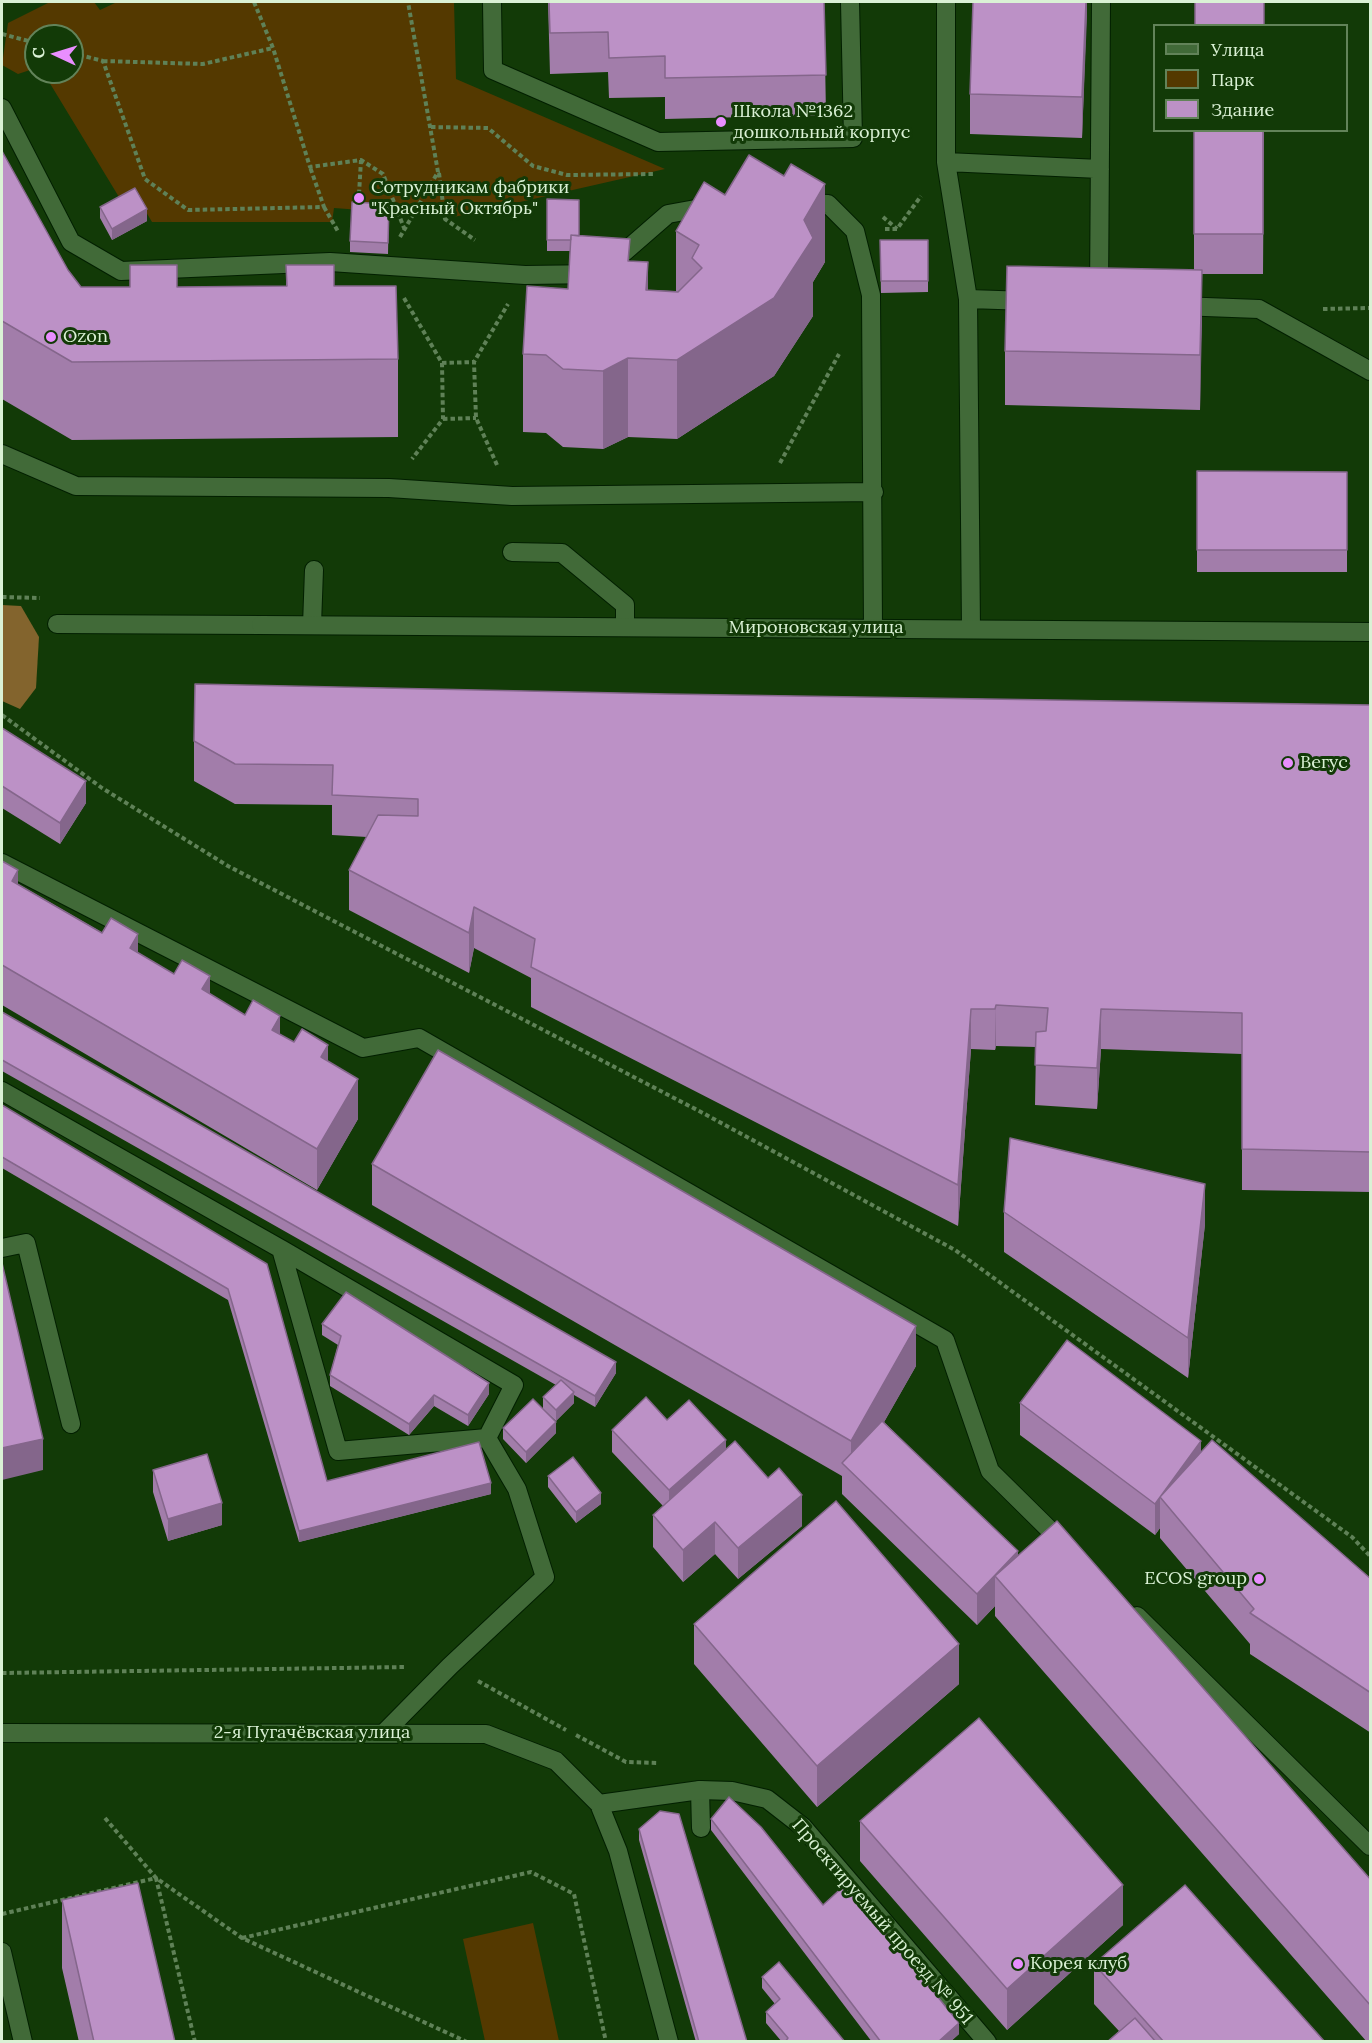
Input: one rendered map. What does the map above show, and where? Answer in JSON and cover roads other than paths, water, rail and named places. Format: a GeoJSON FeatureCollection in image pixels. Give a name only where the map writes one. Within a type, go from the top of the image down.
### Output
{"type":"FeatureCollection","features":[{"type":"Feature","properties":{"kind":"street"},"geometry":{"type":"LineString","coordinates":[[492,2],[493,70],[658,142],[853,138],[850,2]]}},
{"type":"Feature","properties":{"kind":"street"},"geometry":{"type":"LineString","coordinates":[[946,2],[946,162],[968,299],[970,629]]}},
{"type":"Feature","properties":{"kind":"street"},"geometry":{"type":"LineString","coordinates":[[1098,304],[1101,2]]}},
{"type":"Feature","properties":{"kind":"street"},"geometry":{"type":"LineString","coordinates":[[2,108],[71,242],[121,271],[330,262],[525,275],[599,274],[668,214],[734,201]]}},
{"type":"Feature","properties":{"kind":"street"},"geometry":{"type":"LineString","coordinates":[[946,162],[1100,169]]}},
{"type":"Feature","properties":{"kind":"street"},"geometry":{"type":"LineString","coordinates":[[781,201],[828,204],[855,231],[871,295],[874,492],[873,628]]}},
{"type":"Feature","properties":{"kind":"street"},"geometry":{"type":"LineString","coordinates":[[968,299],[1051,302]]}},
{"type":"Feature","properties":{"kind":"street"},"geometry":{"type":"LineString","coordinates":[[1167,306],[1259,309],[1371,371]]}},
{"type":"Feature","properties":{"kind":"street"},"geometry":{"type":"LineString","coordinates":[[2,454],[76,486],[389,488],[512,496],[874,492]]}},
{"type":"Feature","properties":{"kind":"street"},"geometry":{"type":"LineString","coordinates":[[512,552],[562,553],[625,605],[625,627]]}},
{"type":"Feature","properties":{"kind":"street"},"geometry":{"type":"LineString","coordinates":[[312,625],[314,570]]}},
{"type":"Feature","properties":{"kind":"street","name":"Мироновская улица"},"geometry":{"type":"LineString","coordinates":[[57,624],[1371,632]]}},
{"type":"Feature","properties":{"kind":"street"},"geometry":{"type":"LineString","coordinates":[[2,863],[363,1048],[419,1038],[945,1340],[990,1471],[1074,1554]]}},
{"type":"Feature","properties":{"kind":"street"},"geometry":{"type":"LineString","coordinates":[[2,1091],[514,1385],[487,1438]]}},
{"type":"Feature","properties":{"kind":"street"},"geometry":{"type":"LineString","coordinates":[[2,1248],[26,1243],[71,1424]]}},
{"type":"Feature","properties":{"kind":"street"},"geometry":{"type":"LineString","coordinates":[[281,1250],[338,1451],[487,1438]]}},
{"type":"Feature","properties":{"kind":"street"},"geometry":{"type":"LineString","coordinates":[[384,1733],[450,1666],[545,1577],[517,1489],[487,1438]]}},
{"type":"Feature","properties":{"kind":"street"},"geometry":{"type":"LineString","coordinates":[[1125,1604],[1371,1846]]}},
{"type":"Feature","properties":{"kind":"street","name":"2-я Пугачёвская улица"},"geometry":{"type":"LineString","coordinates":[[2,1732],[486,1734],[556,1761],[599,1804]]}},
{"type":"Feature","properties":{"kind":"street"},"geometry":{"type":"LineString","coordinates":[[700,1791],[701,1828]]}},
{"type":"Feature","properties":{"kind":"street","name":"Проектируемый проезд № 951"},"geometry":{"type":"LineString","coordinates":[[599,1804],[700,1791],[732,1791],[767,1799],[803,1827],[987,2042]]}},
{"type":"Feature","properties":{"kind":"street"},"geometry":{"type":"LineString","coordinates":[[599,1804],[618,1851],[669,2042]]}},
{"type":"Feature","properties":{"kind":"street"},"geometry":{"type":"LineString","coordinates":[[2,1952],[10,2024],[23,2042]]}},
{"type":"Feature","properties":{"kind":"place","name":"Школа №1362 дошкольный корпус"},"geometry":{"type":"Point","coordinates":[721,122]}},
{"type":"Feature","properties":{"kind":"place","name":"Сотрудникам фабрики \"Красный Октябрь\""},"geometry":{"type":"Point","coordinates":[359,198]}},
{"type":"Feature","properties":{"kind":"place","name":"Ozon"},"geometry":{"type":"Point","coordinates":[51,337]}},
{"type":"Feature","properties":{"kind":"place","name":"Вегус"},"geometry":{"type":"Point","coordinates":[1288,763]}},
{"type":"Feature","properties":{"kind":"place","name":"ECOS group"},"geometry":{"type":"Point","coordinates":[1259,1579]}},
{"type":"Feature","properties":{"kind":"place","name":"Корея клуб"},"geometry":{"type":"Point","coordinates":[1018,1964]}}]}
